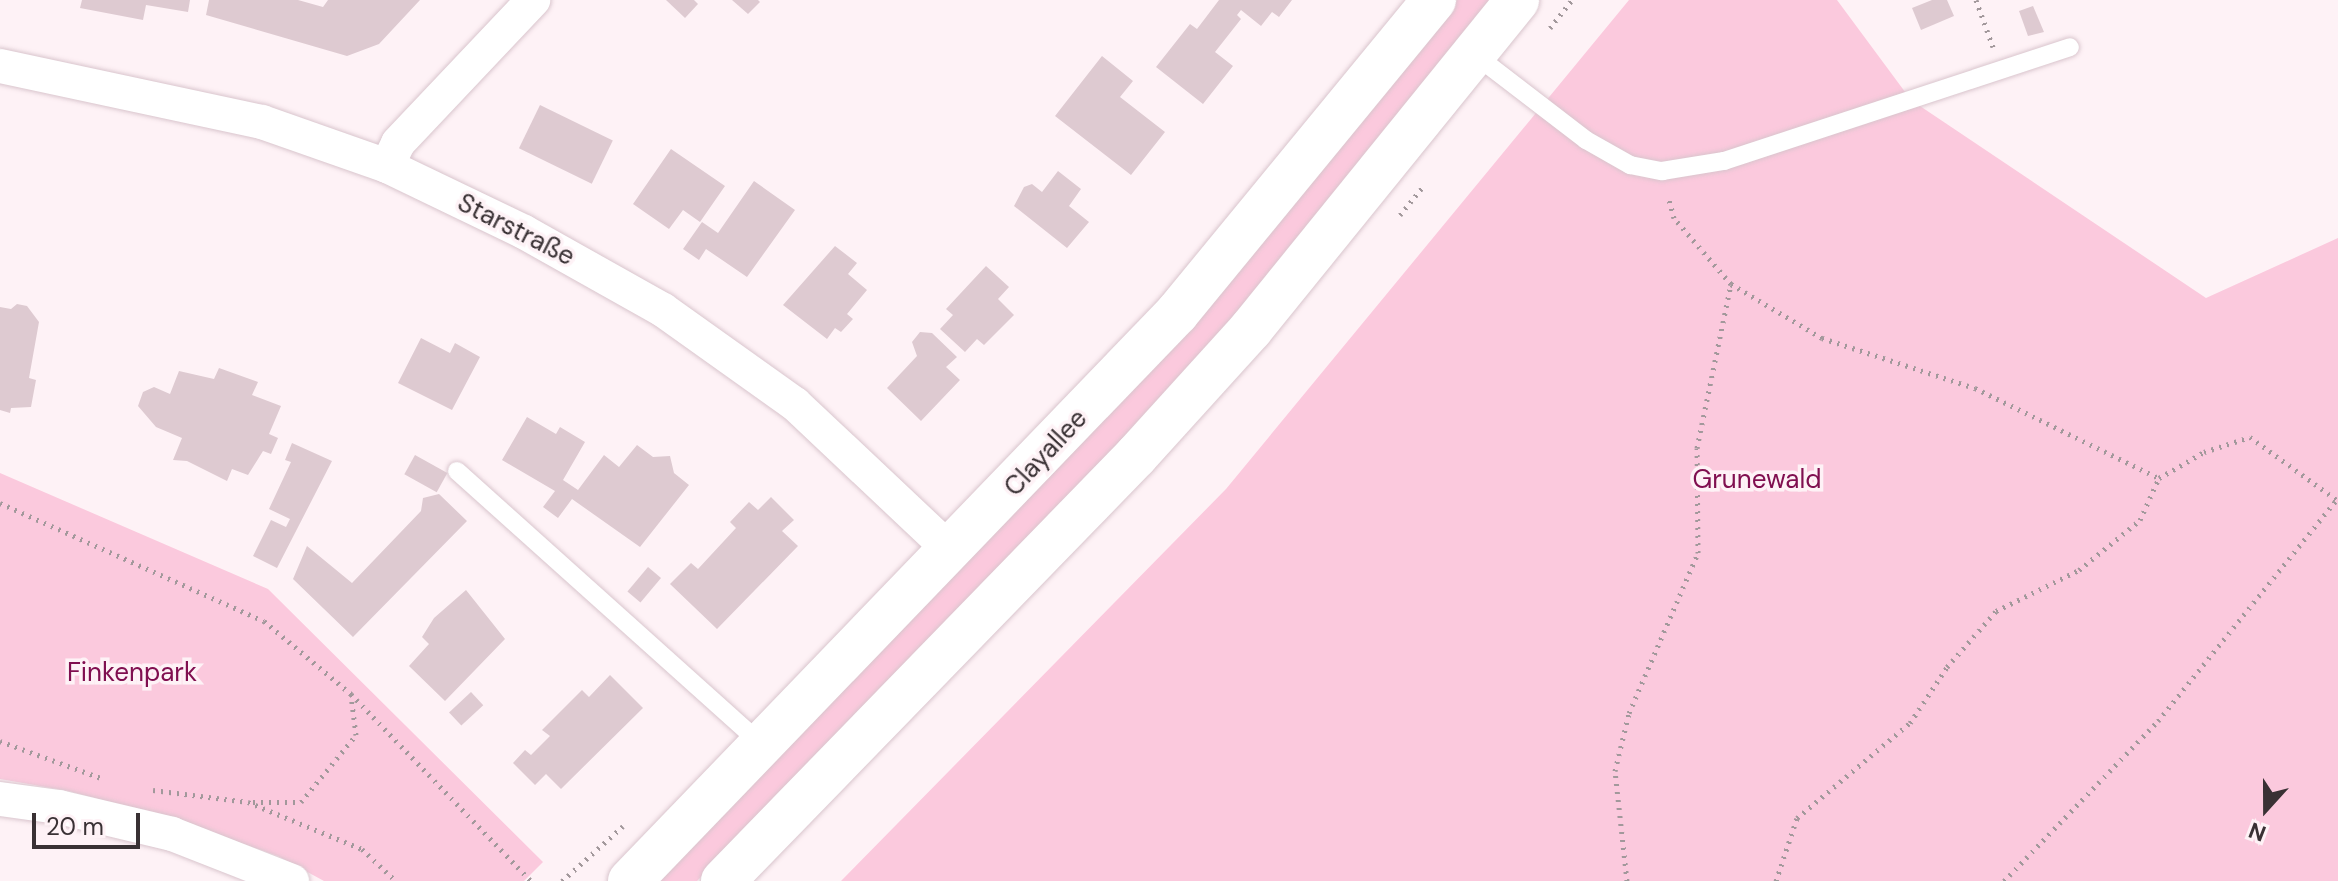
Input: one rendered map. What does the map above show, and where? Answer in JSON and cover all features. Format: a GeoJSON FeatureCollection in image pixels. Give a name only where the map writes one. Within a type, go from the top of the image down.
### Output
{"type":"FeatureCollection","features":[{"type":"Feature","properties":{"kind":"main road","name":"Clayallee"},"geometry":{"type":"LineString","coordinates":[[630,881],[952,552],[1177,313],[1434,0]]}},
{"type":"Feature","properties":{"kind":"main road"},"geometry":{"type":"LineString","coordinates":[[723,881],[1220,364],[1517,0]]}},
{"type":"Feature","properties":{"kind":"street"},"geometry":{"type":"LineString","coordinates":[[387,166],[398,143],[533,0]]}},
{"type":"Feature","properties":{"kind":"street","name":"Starstraße"},"geometry":{"type":"LineString","coordinates":[[0,66],[262,122],[387,166],[524,232],[663,310],[795,404],[952,552]]}},
{"type":"Feature","properties":{"kind":"street"},"geometry":{"type":"LineString","coordinates":[[0,799],[59,807],[172,834],[292,881]]}},
{"type":"Feature","properties":{"kind":"lane"},"geometry":{"type":"LineString","coordinates":[[1474,54],[1586,140],[1630,165],[1662,171],[1724,161],[2070,47]]}},
{"type":"Feature","properties":{"kind":"lane"},"geometry":{"type":"LineString","coordinates":[[457,471],[716,699],[763,747]]}},
{"type":"Feature","properties":{"kind":"path"},"geometry":{"type":"LineString","coordinates":[[1976,0],[2001,70]]}},
{"type":"Feature","properties":{"kind":"path"},"geometry":{"type":"LineString","coordinates":[[1662,171],[1674,218],[1731,284],[1822,338],[1975,388],[2159,478]]}},
{"type":"Feature","properties":{"kind":"path"},"geometry":{"type":"LineString","coordinates":[[1627,881],[1615,771],[1634,701],[1698,553],[1697,448],[1731,284]]}},
{"type":"Feature","properties":{"kind":"path"},"geometry":{"type":"LineString","coordinates":[[1776,881],[1797,818],[1910,723],[1947,667],[1996,611],[2079,570],[2140,520],[2159,478],[2204,452],[2250,437],[2337,500],[2158,721],[2004,881]]}},
{"type":"Feature","properties":{"kind":"path"},"geometry":{"type":"LineString","coordinates":[[0,503],[264,621],[351,694],[531,881]]}},
{"type":"Feature","properties":{"kind":"path"},"geometry":{"type":"LineString","coordinates":[[140,788],[248,802],[301,802],[356,735],[351,694]]}},
{"type":"Feature","properties":{"kind":"path"},"geometry":{"type":"LineString","coordinates":[[0,741],[110,781]]}},
{"type":"Feature","properties":{"kind":"path"},"geometry":{"type":"LineString","coordinates":[[248,802],[362,849],[396,881]]}},
{"type":"Feature","properties":{"kind":"green space"},"geometry":{"type":"Polygon","coordinates":[[[1457,0],[1496,0],[1253,299],[957,617],[697,881],[653,881],[1402,69],[1457,0]]]}},
{"type":"Feature","properties":{"kind":"green space","name":"Grunewald"},"geometry":{"type":"Polygon","coordinates":[[[1629,0],[1837,0],[1911,100],[2206,298],[2338,238],[2338,881],[841,881],[1226,489],[1629,0]]]}},
{"type":"Feature","properties":{"kind":"green space","name":"Finkenpark"},"geometry":{"type":"Polygon","coordinates":[[[0,473],[268,589],[543,862],[524,881],[324,881],[278,856],[176,820],[69,791],[0,779],[0,473]]]}},
{"type":"Feature","properties":{"kind":"building"},"geometry":{"type":"Polygon","coordinates":[[[82,0],[190,0],[188,12],[146,5],[143,20],[80,8],[82,0]]]}},
{"type":"Feature","properties":{"kind":"building"},"geometry":{"type":"Polygon","coordinates":[[[209,0],[298,0],[323,7],[328,0],[420,0],[379,44],[347,56],[206,15],[209,0]]]}},
{"type":"Feature","properties":{"kind":"building"},"geometry":{"type":"Polygon","coordinates":[[[666,0],[694,0],[698,4],[685,18],[666,0]]]}},
{"type":"Feature","properties":{"kind":"building"},"geometry":{"type":"Polygon","coordinates":[[[732,0],[758,0],[760,2],[748,14],[732,0]]]}},
{"type":"Feature","properties":{"kind":"building"},"geometry":{"type":"Polygon","coordinates":[[[1219,0],[1292,0],[1279,17],[1272,12],[1261,26],[1241,10],[1237,15],[1241,19],[1215,52],[1233,66],[1203,104],[1156,67],[1190,24],[1197,29],[1219,0]]]}},
{"type":"Feature","properties":{"kind":"building"},"geometry":{"type":"Polygon","coordinates":[[[1932,0],[1947,0],[1954,16],[1921,30],[1912,8],[1932,0]]]}},
{"type":"Feature","properties":{"kind":"building"},"geometry":{"type":"Polygon","coordinates":[[[2033,6],[2044,32],[2028,36],[2019,11],[2033,6]]]}},
{"type":"Feature","properties":{"kind":"building"},"geometry":{"type":"Polygon","coordinates":[[[1102,56],[1133,81],[1120,97],[1165,132],[1131,175],[1055,116],[1102,56]]]}},
{"type":"Feature","properties":{"kind":"building"},"geometry":{"type":"Polygon","coordinates":[[[540,105],[613,141],[592,184],[519,148],[540,105]]]}},
{"type":"Feature","properties":{"kind":"building"},"geometry":{"type":"Polygon","coordinates":[[[671,149],[725,186],[700,222],[683,210],[669,229],[633,204],[671,149]]]}},
{"type":"Feature","properties":{"kind":"building"},"geometry":{"type":"Polygon","coordinates":[[[1058,171],[1081,189],[1069,206],[1089,222],[1067,248],[1014,206],[1024,187],[1032,184],[1042,192],[1058,171]]]}},
{"type":"Feature","properties":{"kind":"building"},"geometry":{"type":"Polygon","coordinates":[[[754,181],[795,210],[747,277],[706,249],[699,260],[683,249],[702,222],[718,233],[754,181]]]}},
{"type":"Feature","properties":{"kind":"building"},"geometry":{"type":"Polygon","coordinates":[[[835,246],[857,263],[848,274],[867,290],[847,314],[853,319],[841,332],[835,328],[827,339],[783,305],[835,246]]]}},
{"type":"Feature","properties":{"kind":"building"},"geometry":{"type":"Polygon","coordinates":[[[986,266],[1009,287],[998,299],[1014,315],[984,345],[977,339],[965,352],[940,329],[953,315],[946,309],[986,266]]]}},
{"type":"Feature","properties":{"kind":"building"},"geometry":{"type":"Polygon","coordinates":[[[17,304],[27,306],[39,322],[29,378],[36,380],[31,407],[11,408],[10,413],[0,410],[0,307],[11,309],[17,304]]]}},
{"type":"Feature","properties":{"kind":"building"},"geometry":{"type":"Polygon","coordinates":[[[920,332],[932,333],[957,357],[946,367],[960,380],[921,421],[887,388],[917,356],[912,342],[920,332]]]}},
{"type":"Feature","properties":{"kind":"building"},"geometry":{"type":"Polygon","coordinates":[[[421,338],[450,353],[455,343],[480,357],[452,410],[398,383],[421,338]]]}},
{"type":"Feature","properties":{"kind":"building"},"geometry":{"type":"Polygon","coordinates":[[[219,368],[258,382],[252,395],[281,406],[269,434],[278,438],[271,454],[263,451],[248,475],[232,469],[227,481],[187,461],[173,460],[182,438],[156,427],[138,406],[143,392],[154,387],[170,394],[179,371],[214,379],[219,368]]]}},
{"type":"Feature","properties":{"kind":"building"},"geometry":{"type":"Polygon","coordinates":[[[527,417],[556,434],[560,427],[585,442],[563,480],[578,490],[604,455],[619,467],[637,445],[653,457],[670,456],[674,473],[689,485],[640,547],[572,499],[558,518],[543,507],[555,491],[502,460],[527,417]]]}},
{"type":"Feature","properties":{"kind":"building"},"geometry":{"type":"Polygon","coordinates":[[[292,443],[332,461],[277,568],[253,556],[271,520],[286,527],[290,519],[269,509],[291,462],[285,460],[292,443]]]}},
{"type":"Feature","properties":{"kind":"building"},"geometry":{"type":"Polygon","coordinates":[[[415,455],[447,473],[437,492],[404,474],[415,455]]]}},
{"type":"Feature","properties":{"kind":"building"},"geometry":{"type":"Polygon","coordinates":[[[439,494],[467,521],[353,637],[293,579],[307,546],[352,583],[421,511],[423,498],[439,494]]]}},
{"type":"Feature","properties":{"kind":"building"},"geometry":{"type":"Polygon","coordinates":[[[771,497],[794,520],[782,531],[798,546],[717,629],[670,584],[691,563],[698,569],[736,528],[730,522],[749,502],[758,510],[771,497]]]}},
{"type":"Feature","properties":{"kind":"building"},"geometry":{"type":"Polygon","coordinates":[[[648,567],[661,578],[640,602],[627,592],[648,567]]]}},
{"type":"Feature","properties":{"kind":"building"},"geometry":{"type":"Polygon","coordinates":[[[466,590],[505,639],[445,701],[409,666],[429,644],[422,637],[434,618],[466,590]]]}},
{"type":"Feature","properties":{"kind":"building"},"geometry":{"type":"Polygon","coordinates":[[[610,675],[643,708],[561,789],[546,774],[535,785],[513,763],[525,750],[531,755],[550,736],[542,730],[582,690],[589,697],[610,675]]]}},
{"type":"Feature","properties":{"kind":"building"},"geometry":{"type":"Polygon","coordinates":[[[471,692],[483,705],[461,726],[449,712],[471,692]]]}}]}
